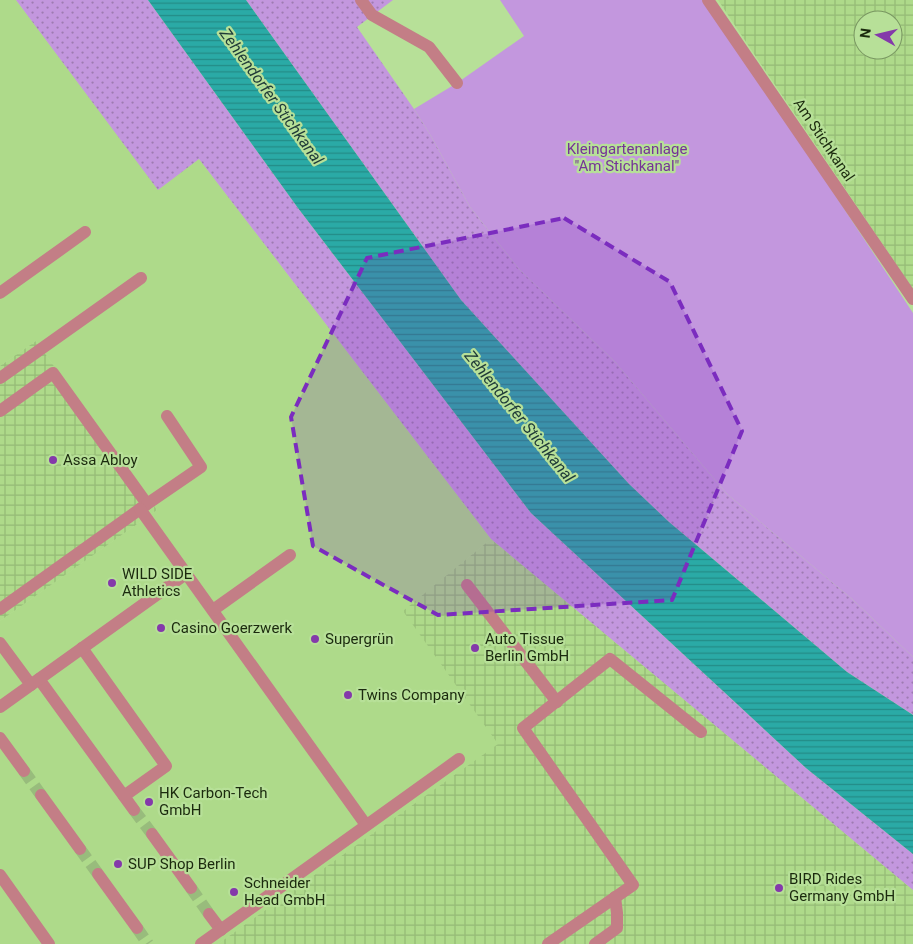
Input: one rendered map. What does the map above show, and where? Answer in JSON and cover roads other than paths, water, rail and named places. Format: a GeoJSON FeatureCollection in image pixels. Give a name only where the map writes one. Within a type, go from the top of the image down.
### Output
{"type":"FeatureCollection","features":[{"type":"Feature","properties":{"kind":"street"},"geometry":{"type":"LineString","coordinates":[[361,0],[372,16],[429,47],[457,83]]}},
{"type":"Feature","properties":{"kind":"street","name":"Am Stichkanal"},"geometry":{"type":"LineString","coordinates":[[708,0],[913,299]]}},
{"type":"Feature","properties":{"kind":"street"},"geometry":{"type":"LineString","coordinates":[[0,293],[85,232]]}},
{"type":"Feature","properties":{"kind":"street"},"geometry":{"type":"LineString","coordinates":[[0,378],[141,278]]}},
{"type":"Feature","properties":{"kind":"street"},"geometry":{"type":"LineString","coordinates":[[0,411],[53,372],[187,573],[366,825]]}},
{"type":"Feature","properties":{"kind":"street"},"geometry":{"type":"LineString","coordinates":[[0,609],[201,466],[167,416]]}},
{"type":"Feature","properties":{"kind":"street"},"geometry":{"type":"LineString","coordinates":[[213,610],[290,555]]}},
{"type":"Feature","properties":{"kind":"street"},"geometry":{"type":"LineString","coordinates":[[0,707],[187,573]]}},
{"type":"Feature","properties":{"kind":"street"},"geometry":{"type":"LineString","coordinates":[[467,585],[557,702]]}},
{"type":"Feature","properties":{"kind":"street"},"geometry":{"type":"LineString","coordinates":[[0,643],[35,682],[134,810]]}},
{"type":"Feature","properties":{"kind":"street"},"geometry":{"type":"LineString","coordinates":[[82,648],[166,766],[124,796]]}},
{"type":"Feature","properties":{"kind":"street"},"geometry":{"type":"LineString","coordinates":[[548,944],[633,885],[523,728],[610,659],[701,732]]}},
{"type":"Feature","properties":{"kind":"street"},"geometry":{"type":"LineString","coordinates":[[0,738],[24,771]]}},
{"type":"Feature","properties":{"kind":"street"},"geometry":{"type":"LineString","coordinates":[[201,944],[458,759]]}},
{"type":"Feature","properties":{"kind":"street"},"geometry":{"type":"LineString","coordinates":[[41,795],[80,849]]}},
{"type":"Feature","properties":{"kind":"street"},"geometry":{"type":"LineString","coordinates":[[152,834],[191,888]]}},
{"type":"Feature","properties":{"kind":"street"},"geometry":{"type":"LineString","coordinates":[[98,874],[137,928]]}},
{"type":"Feature","properties":{"kind":"street"},"geometry":{"type":"LineString","coordinates":[[0,875],[49,944]]}},
{"type":"Feature","properties":{"kind":"street"},"geometry":{"type":"LineString","coordinates":[[595,944],[617,928],[615,897]]}},
{"type":"Feature","properties":{"kind":"street"},"geometry":{"type":"LineString","coordinates":[[209,914],[221,930]]}},
{"type":"Feature","properties":{"kind":"water","name":"Zehlendorfer Stichkanal"},"geometry":{"type":"Polygon","coordinates":[[[148,0],[246,0],[461,300],[629,484],[669,522],[847,672],[913,715],[913,854],[806,768],[531,513],[298,208],[148,0]]]}},
{"type":"Feature","properties":{"kind":"tunnel"},"geometry":{"type":"LineString","coordinates":[[24,771],[41,795]]}},
{"type":"Feature","properties":{"kind":"tunnel"},"geometry":{"type":"LineString","coordinates":[[134,810],[152,834]]}},
{"type":"Feature","properties":{"kind":"tunnel"},"geometry":{"type":"LineString","coordinates":[[80,849],[98,874]]}},
{"type":"Feature","properties":{"kind":"tunnel"},"geometry":{"type":"LineString","coordinates":[[191,888],[209,914]]}},
{"type":"Feature","properties":{"kind":"tunnel"},"geometry":{"type":"LineString","coordinates":[[137,928],[148,944]]}},
{"type":"Feature","properties":{"kind":"place","name":"Assa Abloy"},"geometry":{"type":"Point","coordinates":[53,460]}},
{"type":"Feature","properties":{"kind":"place","name":"WILD SIDE Athletics"},"geometry":{"type":"Point","coordinates":[112,583]}},
{"type":"Feature","properties":{"kind":"place","name":"Casino Goerzwerk"},"geometry":{"type":"Point","coordinates":[161,628]}},
{"type":"Feature","properties":{"kind":"place","name":"Supergrün"},"geometry":{"type":"Point","coordinates":[315,639]}},
{"type":"Feature","properties":{"kind":"place","name":"Auto Tissue Berlin GmbH"},"geometry":{"type":"Point","coordinates":[475,648]}},
{"type":"Feature","properties":{"kind":"place","name":"Twins Company"},"geometry":{"type":"Point","coordinates":[348,695]}},
{"type":"Feature","properties":{"kind":"place","name":"HK Carbon-Tech GmbH"},"geometry":{"type":"Point","coordinates":[149,802]}},
{"type":"Feature","properties":{"kind":"place","name":"SUP Shop Berlin"},"geometry":{"type":"Point","coordinates":[118,864]}},
{"type":"Feature","properties":{"kind":"place","name":"BIRD Rides Germany GmbH"},"geometry":{"type":"Point","coordinates":[779,888]}},
{"type":"Feature","properties":{"kind":"place","name":"Schneider Head GmbH"},"geometry":{"type":"Point","coordinates":[234,892]}},
{"type":"Feature","properties":{"kind":"park label","name":"Kleingartenanlage \"Am Stichkanal\""},"geometry":{"type":"Point","coordinates":[627,158]}}]}
